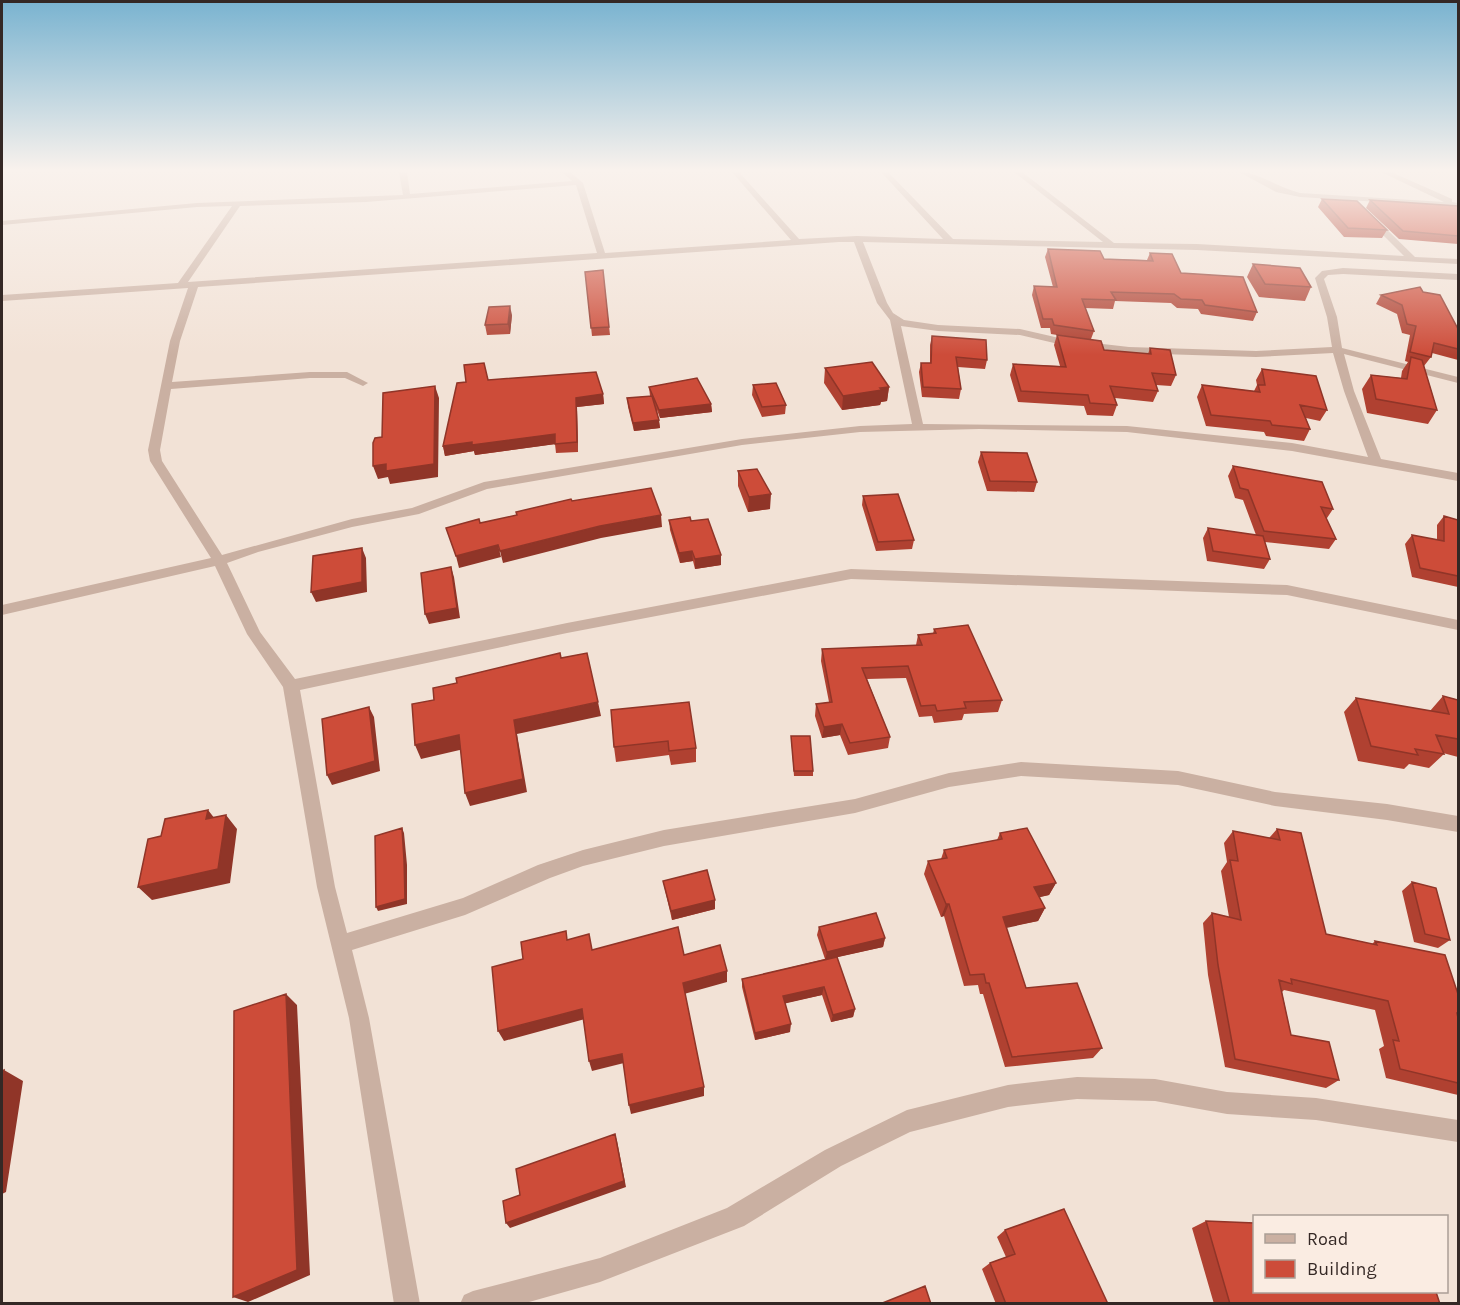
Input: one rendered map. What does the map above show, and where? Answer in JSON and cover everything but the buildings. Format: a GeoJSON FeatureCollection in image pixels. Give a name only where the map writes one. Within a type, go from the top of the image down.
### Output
{"type":"FeatureCollection","features":[{"type":"Feature","properties":{"kind":"street"},"geometry":{"type":"LineString","coordinates":[[182,285],[218,233]]}},
{"type":"Feature","properties":{"kind":"street"},"geometry":{"type":"LineString","coordinates":[[595,233],[602,256]]}},
{"type":"Feature","properties":{"kind":"street"},"geometry":{"type":"LineString","coordinates":[[789,233],[796,241]]}},
{"type":"Feature","properties":{"kind":"street"},"geometry":{"type":"LineString","coordinates":[[942,233],[949,240]]}},
{"type":"Feature","properties":{"kind":"street"},"geometry":{"type":"LineString","coordinates":[[1096,233],[1112,245]]}},
{"type":"Feature","properties":{"kind":"street"},"geometry":{"type":"LineString","coordinates":[[1385,233],[1412,260]]}},
{"type":"Feature","properties":{"kind":"street"},"geometry":{"type":"LineString","coordinates":[[857,238],[882,303],[895,320],[918,427]]}},
{"type":"Feature","properties":{"kind":"street"},"geometry":{"type":"LineString","coordinates":[[2,298],[857,238],[1112,245],[1458,262]]}},
{"type":"Feature","properties":{"kind":"street"},"geometry":{"type":"LineString","coordinates":[[1376,463],[1349,391],[1332,316],[1320,284],[1321,275],[1343,271],[1458,277]]}},
{"type":"Feature","properties":{"kind":"street"},"geometry":{"type":"LineString","coordinates":[[194,284],[175,341],[156,436],[156,461],[219,561],[254,634],[291,686],[326,887],[359,1018],[407,1304]]}},
{"type":"Feature","properties":{"kind":"street"},"geometry":{"type":"LineString","coordinates":[[895,320],[938,328],[1020,332],[1067,343],[1107,348],[1256,354],[1338,350],[1458,380]]}},
{"type":"Feature","properties":{"kind":"street"},"geometry":{"type":"LineString","coordinates":[[166,386],[310,375],[347,375],[363,383]]}},
{"type":"Feature","properties":{"kind":"street"},"geometry":{"type":"LineString","coordinates":[[2,610],[219,561],[352,523],[399,516],[495,484],[788,435],[918,427],[1127,429],[1292,447],[1458,477]]}},
{"type":"Feature","properties":{"kind":"street"},"geometry":{"type":"LineString","coordinates":[[291,686],[567,628],[851,574],[1287,590],[1458,625]]}},
{"type":"Feature","properties":{"kind":"street"},"geometry":{"type":"LineString","coordinates":[[341,944],[465,906],[545,871],[583,858],[664,838],[855,806],[949,780],[1021,769],[1179,778],[1275,799],[1387,812],[1458,824]]}},
{"type":"Feature","properties":{"kind":"street"},"geometry":{"type":"LineString","coordinates":[[473,1304],[610,1266],[735,1217],[833,1158],[907,1121],[1008,1096],[1077,1088],[1155,1090],[1227,1103],[1316,1109],[1458,1131]]}}]}
